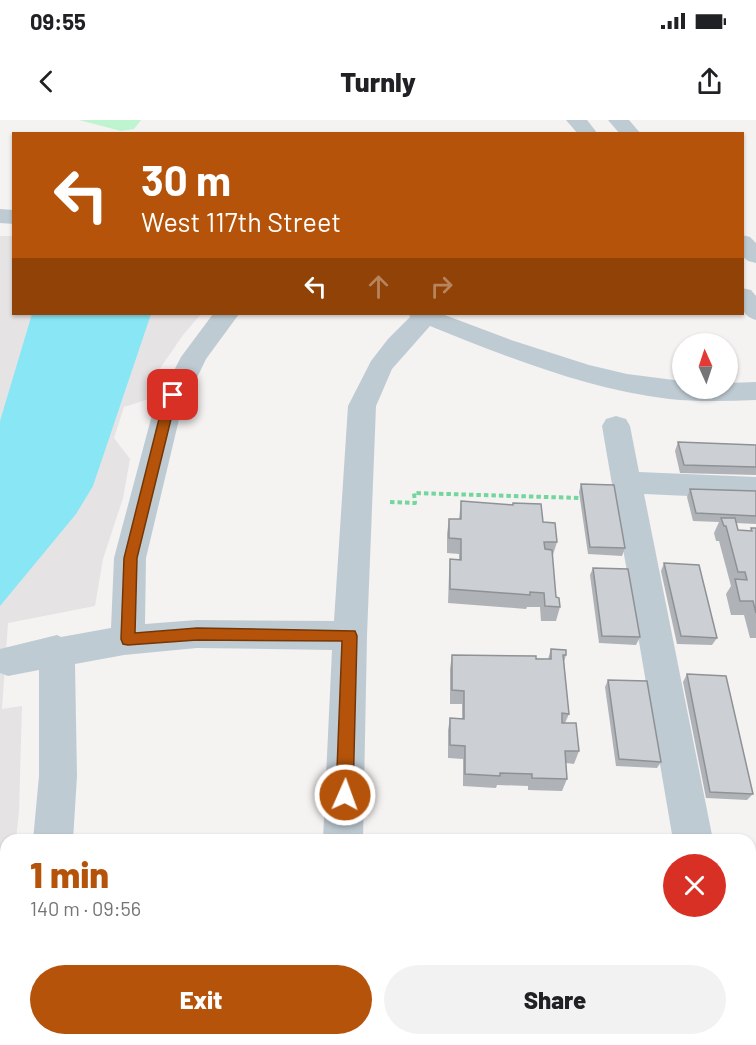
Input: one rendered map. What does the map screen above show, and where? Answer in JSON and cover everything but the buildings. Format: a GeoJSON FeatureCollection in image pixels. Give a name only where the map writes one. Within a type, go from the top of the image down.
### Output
{"type":"FeatureCollection","features":[{"type":"Feature","properties":{"kind":"street"},"geometry":{"type":"LineString","coordinates":[[577,120],[587,132]]}},
{"type":"Feature","properties":{"kind":"street"},"geometry":{"type":"LineString","coordinates":[[618,120],[630,132]]}},
{"type":"Feature","properties":{"kind":"street"},"geometry":{"type":"LineString","coordinates":[[744,244],[756,256]]}},
{"type":"Feature","properties":{"kind":"street"},"geometry":{"type":"LineString","coordinates":[[744,297],[756,312]]}},
{"type":"Feature","properties":{"kind":"street"},"geometry":{"type":"LineString","coordinates":[[128,639],[130,558],[167,411],[194,357],[225,315]]}},
{"type":"Feature","properties":{"kind":"street"},"geometry":{"type":"LineString","coordinates":[[343,834],[350,636],[362,406],[369,384],[390,351],[424,315]]}},
{"type":"Feature","properties":{"kind":"street"},"geometry":{"type":"LineString","coordinates":[[428,315],[540,359],[591,375],[647,387],[714,392],[756,391]]}},
{"type":"Feature","properties":{"kind":"street"},"geometry":{"type":"LineString","coordinates":[[616,426],[692,834]]}},
{"type":"Feature","properties":{"kind":"street"},"geometry":{"type":"LineString","coordinates":[[628,482],[756,488]]}},
{"type":"Feature","properties":{"kind":"street"},"geometry":{"type":"LineString","coordinates":[[8,661],[57,650],[128,639],[197,634],[350,636]]}},
{"type":"Feature","properties":{"kind":"street"},"geometry":{"type":"LineString","coordinates":[[53,834],[58,776],[57,650]]}},
{"type":"Feature","properties":{"kind":"path"},"geometry":{"type":"LineString","coordinates":[[389,502],[415,503],[414,493],[580,498]]}},
{"type":"Feature","properties":{"kind":"shaded area"},"geometry":{"type":"Polygon","coordinates":[[[0,236],[12,236],[12,315],[200,315],[161,367],[149,399],[124,407],[114,438],[130,459],[123,498],[103,559],[95,606],[8,623],[2,709],[22,706],[19,812],[17,834],[0,834],[0,236]]]}},
{"type":"Feature","properties":{"kind":"green space"},"geometry":{"type":"Polygon","coordinates":[[[79,120],[141,120],[134,129],[121,131],[79,120]]]}},
{"type":"Feature","properties":{"kind":"water"},"geometry":{"type":"Polygon","coordinates":[[[32,315],[151,315],[93,486],[76,514],[0,606],[0,421],[32,315]]]}},
{"type":"Feature","properties":{"kind":"route"},"geometry":{"type":"LineString","coordinates":[[173,395],[130,558],[128,639],[197,634],[350,636],[345,795]]}}]}
